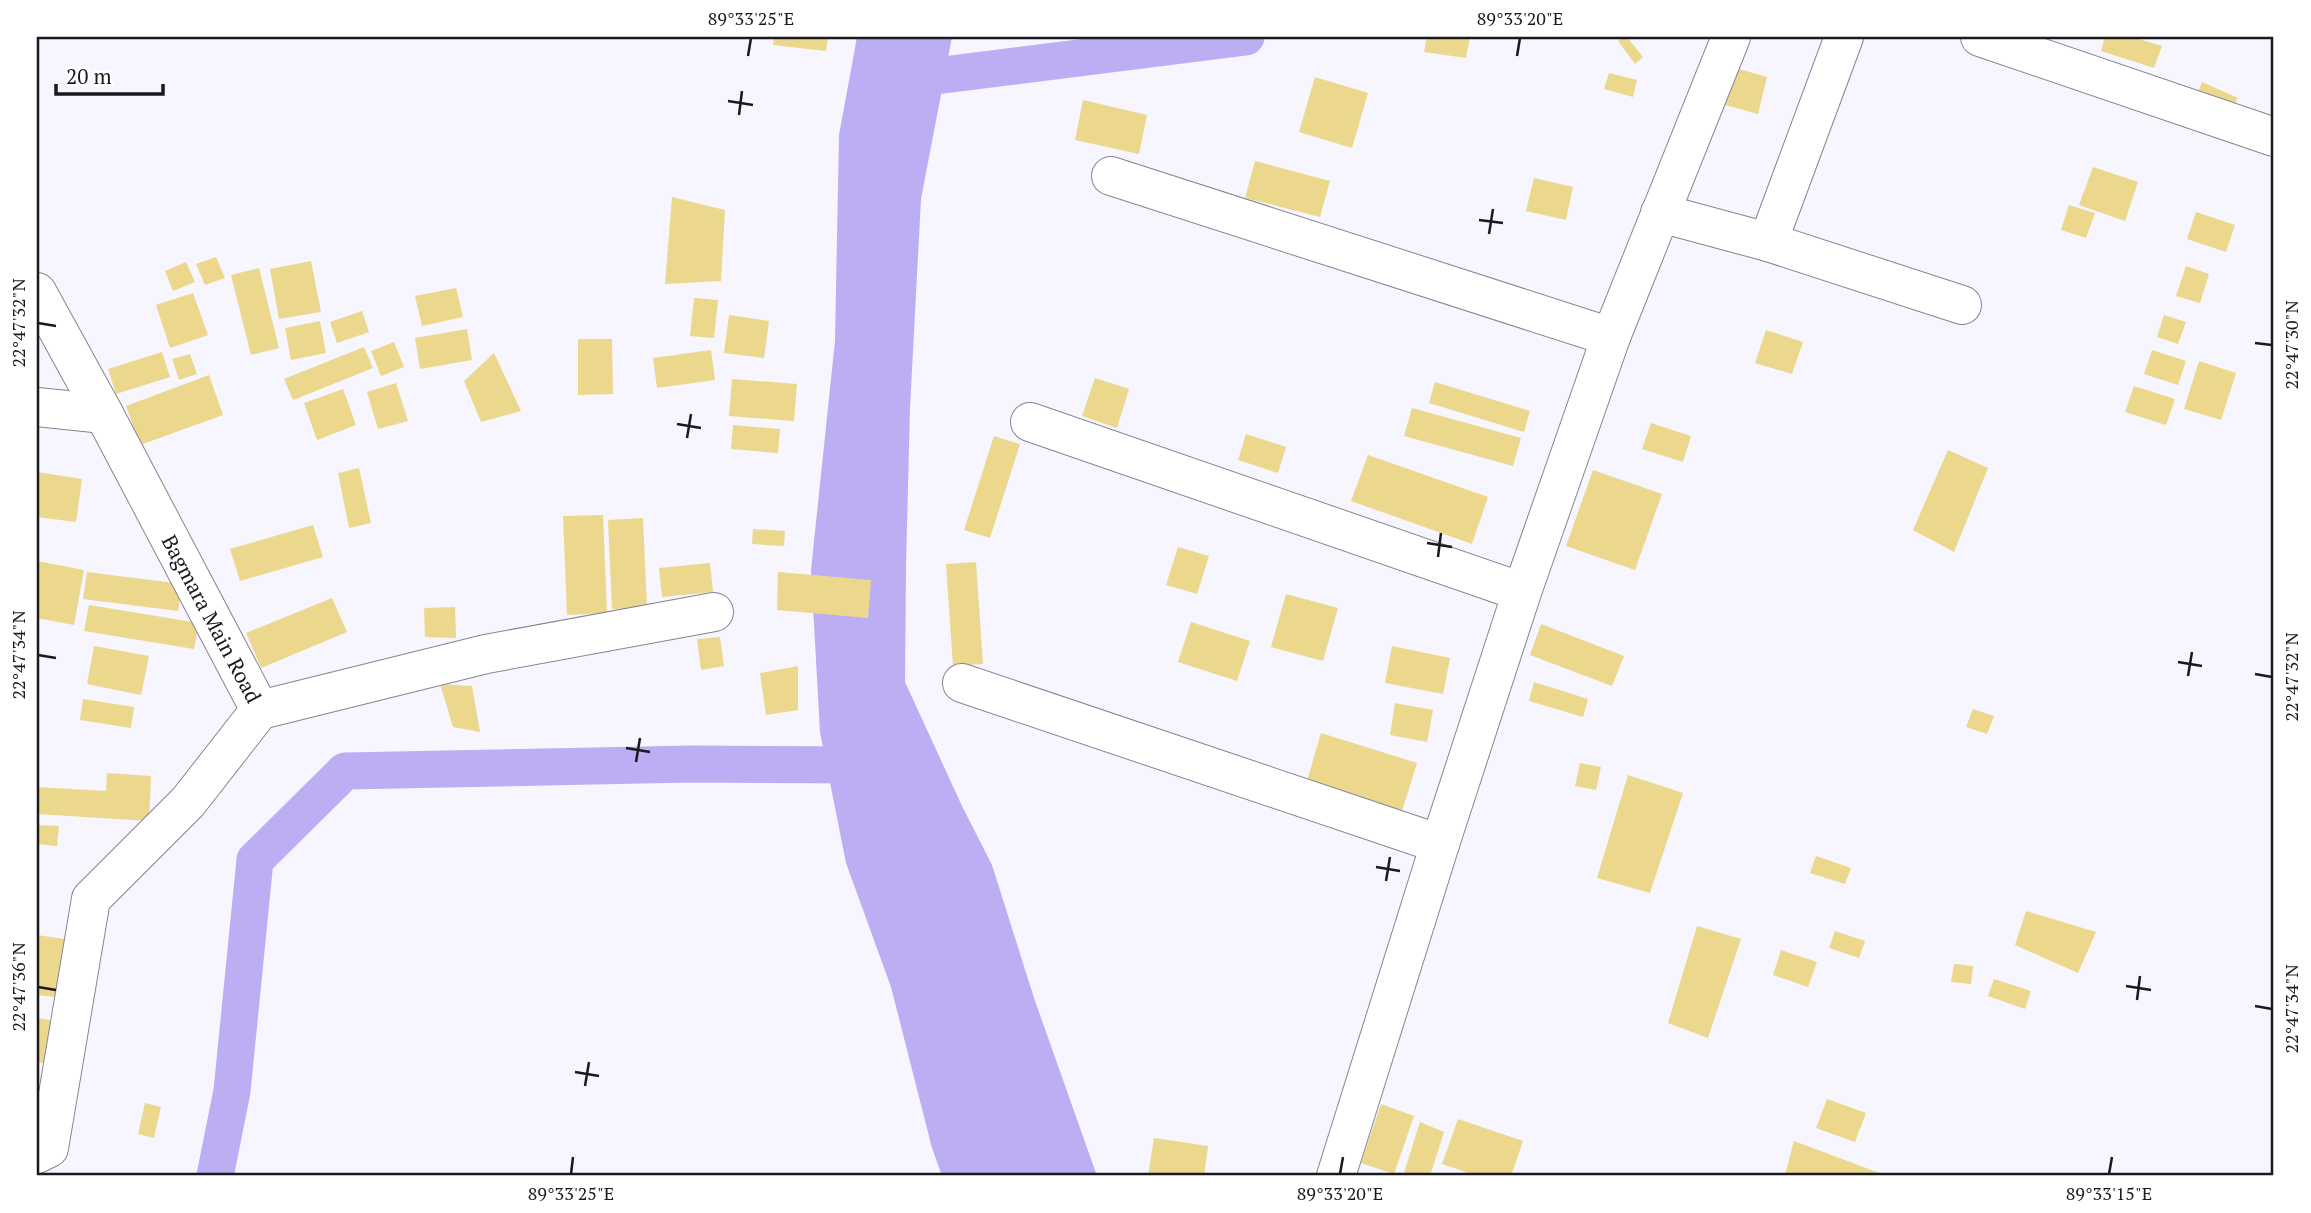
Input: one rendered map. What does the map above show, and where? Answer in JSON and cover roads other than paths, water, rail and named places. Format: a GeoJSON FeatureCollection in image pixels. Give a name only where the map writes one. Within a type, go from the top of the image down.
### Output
{"type":"FeatureCollection","features":[{"type":"Feature","properties":{"kind":"street"},"geometry":{"type":"LineString","coordinates":[[1335,1176],[1522,592],[1611,337],[1731,37]]}},
{"type":"Feature","properties":{"kind":"street"},"geometry":{"type":"LineString","coordinates":[[1768,242],[1844,37]]}},
{"type":"Feature","properties":{"kind":"street"},"geometry":{"type":"LineString","coordinates":[[1983,37],[2274,137]]}},
{"type":"Feature","properties":{"kind":"street"},"geometry":{"type":"LineString","coordinates":[[1111,176],[1611,337]]}},
{"type":"Feature","properties":{"kind":"street"},"geometry":{"type":"LineString","coordinates":[[1660,213],[1768,242],[1962,305]]}},
{"type":"Feature","properties":{"kind":"street","name":"Bagmara Main Road"},"geometry":{"type":"LineString","coordinates":[[37,292],[260,710],[188,802],[91,899],[49,1148],[37,1154]]}},
{"type":"Feature","properties":{"kind":"street"},"geometry":{"type":"LineString","coordinates":[[37,407],[104,414]]}},
{"type":"Feature","properties":{"kind":"street"},"geometry":{"type":"LineString","coordinates":[[1030,422],[1522,592]]}},
{"type":"Feature","properties":{"kind":"street"},"geometry":{"type":"LineString","coordinates":[[260,710],[486,654],[714,612]]}},
{"type":"Feature","properties":{"kind":"street"},"geometry":{"type":"LineString","coordinates":[[962,682],[1440,844]]}},
{"type":"Feature","properties":{"kind":"waterway"},"geometry":{"type":"LineString","coordinates":[[903,80],[1246,37]]}},
{"type":"Feature","properties":{"kind":"waterway"},"geometry":{"type":"LineString","coordinates":[[215,1176],[232,1091],[255,860],[345,771],[691,764],[873,765]]}}]}
